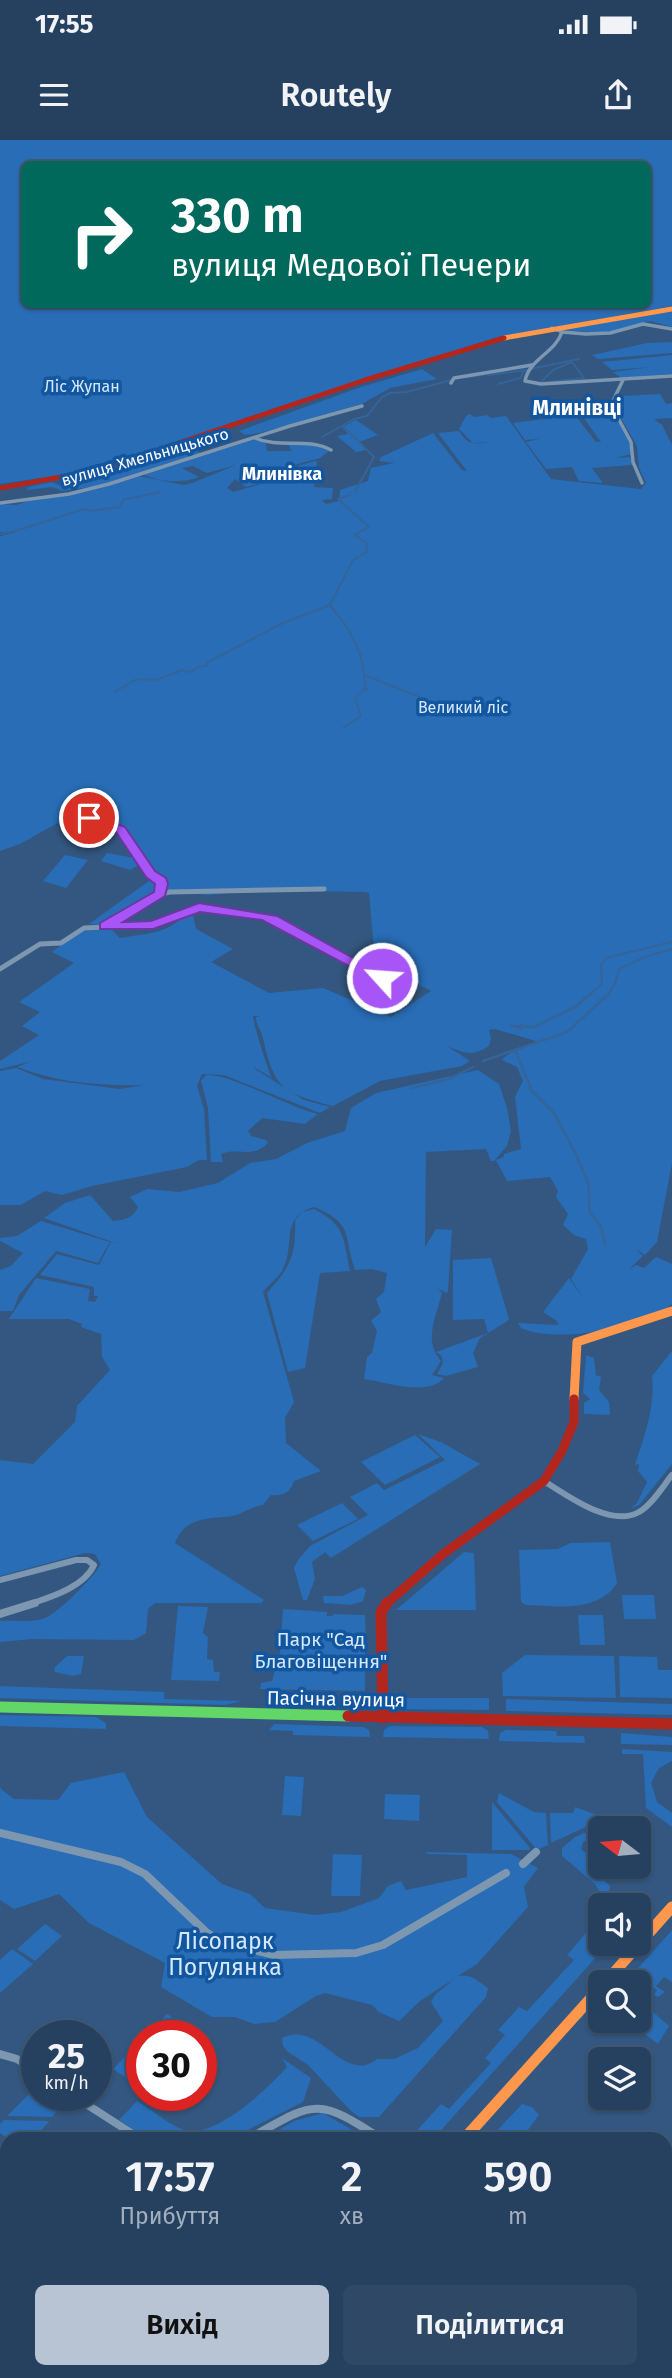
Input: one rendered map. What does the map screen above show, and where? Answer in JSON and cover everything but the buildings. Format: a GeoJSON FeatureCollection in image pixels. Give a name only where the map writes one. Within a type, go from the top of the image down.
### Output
{"type":"FeatureCollection","features":[{"type":"Feature","properties":{"kind":"main road"},"geometry":{"type":"LineString","coordinates":[[0,488],[92,471],[502,338],[672,309]]}},
{"type":"Feature","properties":{"kind":"main road"},"geometry":{"type":"LineString","coordinates":[[383,1717],[381,1612],[387,1602],[443,1554],[544,1481],[562,1451],[574,1422],[577,1342],[672,1311]]}},
{"type":"Feature","properties":{"kind":"main road","name":"Пасічна вулиця"},"geometry":{"type":"LineString","coordinates":[[0,1707],[672,1724]]}},
{"type":"Feature","properties":{"kind":"main road"},"geometry":{"type":"LineString","coordinates":[[651,1931],[672,1907]]}},
{"type":"Feature","properties":{"kind":"main road"},"geometry":{"type":"LineString","coordinates":[[616,1970],[629,1956]]}},
{"type":"Feature","properties":{"kind":"main road"},"geometry":{"type":"LineString","coordinates":[[470,2132],[588,2001]]}},
{"type":"Feature","properties":{"kind":"street"},"geometry":{"type":"LineString","coordinates":[[552,328],[562,332],[601,334],[643,324],[672,329]]}},
{"type":"Feature","properties":{"kind":"street"},"geometry":{"type":"LineString","coordinates":[[562,332],[553,351],[532,365],[524,376],[525,381],[541,384],[672,376]]}},
{"type":"Feature","properties":{"kind":"street"},"geometry":{"type":"LineString","coordinates":[[452,381],[532,365]]}},
{"type":"Feature","properties":{"kind":"street"},"geometry":{"type":"LineString","coordinates":[[623,380],[621,390],[611,400],[611,405],[631,442],[634,462],[642,483]]}},
{"type":"Feature","properties":{"kind":"street","name":"вулиця Хмельницького"},"geometry":{"type":"LineString","coordinates":[[0,503],[95,488],[362,406]]}},
{"type":"Feature","properties":{"kind":"street","name":"вулиця Хмельницького"},"geometry":{"type":"LineString","coordinates":[[255,438],[269,443],[310,441],[331,450]]}},
{"type":"Feature","properties":{"kind":"street"},"geometry":{"type":"LineString","coordinates":[[89,818],[121,829],[150,874],[159,878],[160,894]]}},
{"type":"Feature","properties":{"kind":"street"},"geometry":{"type":"LineString","coordinates":[[105,926],[160,894],[324,889]]}},
{"type":"Feature","properties":{"kind":"street"},"geometry":{"type":"LineString","coordinates":[[0,969],[40,944],[61,943],[84,928],[153,925],[192,908],[212,908],[272,919],[381,977],[393,968]]}},
{"type":"Feature","properties":{"kind":"street"},"geometry":{"type":"LineString","coordinates":[[544,1481],[588,1508],[626,1518],[642,1511],[672,1475]]}},
{"type":"Feature","properties":{"kind":"street"},"geometry":{"type":"LineString","coordinates":[[0,1580],[76,1560],[87,1560],[94,1565],[91,1575],[80,1582],[22,1608],[0,1614]]}},
{"type":"Feature","properties":{"kind":"street"},"geometry":{"type":"LineString","coordinates":[[0,1833],[121,1862],[145,1874],[206,1932],[220,1941],[272,1955],[356,1953],[383,1945],[506,1873]]}},
{"type":"Feature","properties":{"kind":"street"},"geometry":{"type":"LineString","coordinates":[[523,1864],[536,1852]]}},
{"type":"Feature","properties":{"kind":"street"},"geometry":{"type":"LineString","coordinates":[[0,2054],[21,2062]]}},
{"type":"Feature","properties":{"kind":"street"},"geometry":{"type":"LineString","coordinates":[[261,2132],[299,2111],[320,2106],[340,2111],[371,2132]]}},
{"type":"Feature","properties":{"kind":"street"},"geometry":{"type":"LineString","coordinates":[[97,2111],[130,2132]]}},
{"type":"Feature","properties":{"kind":"green space","name":"Ліс Жупан"},"geometry":{"type":"Polygon","coordinates":[[[0,140],[672,140],[672,306],[498,337],[82,472],[0,484],[0,140]]]}},
{"type":"Feature","properties":{"kind":"green space"},"geometry":{"type":"Polygon","coordinates":[[[672,311],[672,327],[650,321],[603,333],[562,330],[672,311]]]}},
{"type":"Feature","properties":{"kind":"green space"},"geometry":{"type":"Polygon","coordinates":[[[672,342],[672,353],[598,359],[592,355],[647,343],[672,342]]]}},
{"type":"Feature","properties":{"kind":"green space"},"geometry":{"type":"Polygon","coordinates":[[[672,355],[672,374],[621,378],[613,372],[651,367],[612,370],[602,362],[672,355]]]}},
{"type":"Feature","properties":{"kind":"green space"},"geometry":{"type":"Polygon","coordinates":[[[422,369],[437,379],[390,388],[362,404],[260,433],[245,435],[239,431],[361,387],[422,369]]]}},
{"type":"Feature","properties":{"kind":"green space","name":"Великий ліс"},"geometry":{"type":"Polygon","coordinates":[[[660,394],[666,404],[672,403],[672,418],[654,419],[662,425],[672,445],[672,1163],[657,1242],[645,1255],[635,1249],[643,1256],[628,1270],[636,1265],[644,1268],[656,1257],[672,1264],[672,1304],[642,1321],[576,1334],[536,1333],[521,1328],[518,1323],[558,1325],[557,1321],[543,1312],[569,1278],[585,1301],[571,1279],[588,1249],[586,1239],[574,1235],[563,1225],[568,1214],[556,1197],[558,1191],[550,1177],[507,1181],[496,1160],[504,1157],[504,1154],[521,1149],[515,1097],[523,1081],[517,1067],[502,1060],[536,1041],[495,1029],[489,1030],[489,1046],[478,1052],[463,1052],[447,1046],[470,1061],[462,1066],[380,1081],[333,1106],[303,1097],[283,1086],[272,1068],[256,1020],[256,1017],[261,1016],[253,1016],[272,1078],[252,1066],[304,1100],[330,1107],[320,1113],[224,1075],[202,1074],[197,1086],[204,1109],[207,1160],[199,1160],[187,1167],[92,1186],[62,1195],[45,1191],[21,1205],[0,1205],[0,1071],[16,1068],[43,1079],[120,1089],[144,1085],[80,1082],[48,1077],[17,1067],[29,1062],[0,1069],[0,1061],[39,1035],[22,1026],[40,1012],[19,1002],[74,963],[52,952],[80,931],[111,929],[120,938],[151,933],[174,924],[192,910],[196,929],[233,949],[211,962],[269,993],[323,988],[391,1017],[431,991],[375,962],[369,893],[255,890],[210,895],[159,890],[158,894],[103,925],[89,924],[153,878],[140,864],[130,870],[101,861],[107,853],[135,858],[120,830],[89,819],[63,820],[20,844],[0,851],[0,536],[16,532],[0,532],[0,504],[16,505],[31,500],[85,492],[139,476],[184,485],[192,483],[236,465],[207,473],[193,466],[182,468],[199,477],[185,481],[163,480],[143,474],[256,439],[266,443],[267,451],[292,451],[287,443],[310,443],[329,451],[320,458],[264,473],[265,482],[246,487],[235,479],[227,488],[233,492],[272,481],[268,478],[269,474],[315,461],[314,487],[333,488],[332,499],[322,500],[326,504],[339,501],[340,490],[368,481],[371,468],[394,463],[379,461],[381,457],[433,433],[462,470],[467,471],[438,433],[459,431],[473,443],[459,429],[466,416],[506,416],[551,479],[641,489],[646,483],[639,468],[637,446],[618,413],[617,408],[621,407],[616,401],[622,396],[660,394]]]}},
{"type":"Feature","properties":{"kind":"green space"},"geometry":{"type":"Polygon","coordinates":[[[609,410],[627,435],[632,454],[615,458],[630,457],[632,465],[592,468],[603,483],[579,481],[572,467],[546,469],[526,442],[539,439],[525,440],[513,423],[575,415],[596,442],[601,442],[581,414],[609,410]]]}},
{"type":"Feature","properties":{"kind":"green space"},"geometry":{"type":"Polygon","coordinates":[[[356,420],[378,435],[359,442],[366,450],[356,452],[337,436],[348,434],[342,427],[356,420]]]}},
{"type":"Feature","properties":{"kind":"green space"},"geometry":{"type":"Polygon","coordinates":[[[185,445],[201,453],[98,486],[62,491],[52,487],[27,490],[28,487],[52,482],[61,486],[86,483],[84,476],[185,445]]]}},
{"type":"Feature","properties":{"kind":"green space"},"geometry":{"type":"Polygon","coordinates":[[[65,855],[88,860],[66,888],[43,881],[65,855]]]}},
{"type":"Feature","properties":{"kind":"green space"},"geometry":{"type":"Polygon","coordinates":[[[478,1070],[499,1084],[511,1131],[507,1146],[494,1161],[491,1161],[486,1149],[426,1152],[425,1247],[436,1229],[452,1230],[448,1290],[447,1293],[438,1289],[442,1293],[432,1328],[433,1345],[441,1361],[432,1375],[444,1378],[428,1387],[395,1385],[364,1379],[367,1357],[372,1353],[377,1331],[371,1321],[381,1312],[376,1299],[384,1292],[387,1273],[372,1269],[355,1270],[345,1231],[336,1219],[327,1213],[314,1207],[296,1218],[282,1271],[263,1292],[294,1402],[285,1418],[286,1443],[321,1471],[294,1481],[288,1491],[271,1495],[263,1505],[235,1515],[192,1523],[179,1534],[175,1543],[264,1600],[261,1603],[155,1603],[148,1609],[146,1633],[134,1640],[32,1639],[0,1642],[0,1621],[35,1620],[51,1615],[75,1594],[101,1564],[95,1554],[85,1553],[0,1576],[0,1460],[33,1464],[75,1422],[77,1406],[110,1370],[102,1357],[101,1334],[81,1327],[82,1324],[69,1319],[9,1319],[36,1278],[90,1289],[88,1301],[95,1302],[98,1296],[94,1296],[94,1287],[40,1275],[57,1254],[99,1265],[111,1242],[118,1244],[44,1218],[65,1203],[90,1195],[113,1221],[125,1219],[134,1214],[138,1207],[130,1197],[147,1189],[179,1192],[218,1183],[250,1163],[276,1159],[307,1143],[345,1131],[351,1108],[376,1093],[478,1070]]]}},
{"type":"Feature","properties":{"kind":"green space"},"geometry":{"type":"Polygon","coordinates":[[[206,1075],[229,1079],[318,1114],[305,1124],[262,1118],[248,1131],[251,1136],[268,1143],[251,1152],[221,1154],[223,1162],[211,1162],[208,1108],[201,1081],[206,1075]]]}},
{"type":"Feature","properties":{"kind":"green space"},"geometry":{"type":"Polygon","coordinates":[[[314,1209],[338,1227],[350,1271],[320,1273],[305,1368],[288,1372],[267,1293],[287,1268],[293,1252],[295,1220],[302,1212],[314,1209]]]}},
{"type":"Feature","properties":{"kind":"green space"},"geometry":{"type":"Polygon","coordinates":[[[41,1221],[110,1242],[98,1263],[56,1251],[19,1295],[13,1311],[0,1311],[0,1270],[11,1266],[23,1253],[0,1241],[0,1238],[17,1236],[41,1221]]]}},
{"type":"Feature","properties":{"kind":"green space"},"geometry":{"type":"Polygon","coordinates":[[[491,1258],[509,1319],[506,1322],[480,1338],[473,1353],[478,1367],[446,1376],[437,1374],[443,1363],[441,1355],[436,1352],[488,1333],[484,1319],[453,1320],[453,1260],[491,1258]]]}},
{"type":"Feature","properties":{"kind":"green space"},"geometry":{"type":"Polygon","coordinates":[[[672,1351],[672,1464],[639,1505],[630,1509],[637,1503],[647,1482],[638,1471],[639,1464],[635,1465],[651,1410],[652,1376],[672,1351]]]}},
{"type":"Feature","properties":{"kind":"green space"},"geometry":{"type":"Polygon","coordinates":[[[586,1355],[594,1358],[596,1375],[601,1377],[599,1390],[609,1402],[610,1415],[584,1414],[584,1403],[590,1399],[583,1393],[586,1355]]]}},
{"type":"Feature","properties":{"kind":"green space"},"geometry":{"type":"Polygon","coordinates":[[[418,1434],[441,1442],[480,1464],[331,1558],[325,1552],[312,1562],[315,1579],[307,1600],[303,1600],[294,1568],[298,1560],[310,1546],[368,1515],[350,1497],[377,1483],[384,1490],[445,1460],[418,1434]]]}},
{"type":"Feature","properties":{"kind":"green space"},"geometry":{"type":"Polygon","coordinates":[[[415,1435],[440,1457],[385,1485],[361,1462],[415,1435]]]}},
{"type":"Feature","properties":{"kind":"green space"},"geometry":{"type":"Polygon","coordinates":[[[342,1503],[358,1519],[313,1541],[297,1525],[342,1503]]]}},
{"type":"Feature","properties":{"kind":"green space"},"geometry":{"type":"Polygon","coordinates":[[[610,1542],[617,1583],[609,1593],[576,1606],[526,1605],[521,1602],[519,1550],[558,1549],[570,1543],[610,1542]]]}},
{"type":"Feature","properties":{"kind":"green space"},"geometry":{"type":"Polygon","coordinates":[[[464,1552],[474,1553],[476,1610],[396,1610],[464,1552]]]}},
{"type":"Feature","properties":{"kind":"green space"},"geometry":{"type":"Polygon","coordinates":[[[362,1587],[366,1590],[363,1601],[351,1605],[324,1603],[323,1596],[342,1596],[362,1587]]]}},
{"type":"Feature","properties":{"kind":"green space"},"geometry":{"type":"Polygon","coordinates":[[[622,1595],[654,1595],[656,1619],[624,1619],[622,1595]]]}},
{"type":"Feature","properties":{"kind":"green space"},"geometry":{"type":"Polygon","coordinates":[[[178,1606],[208,1607],[203,1633],[208,1637],[207,1659],[213,1660],[214,1672],[220,1672],[219,1681],[171,1680],[178,1606]]]}},
{"type":"Feature","properties":{"kind":"green space","name":"Парк \"Сад Благовіщення\""},"geometry":{"type":"Polygon","coordinates":[[[283,1609],[327,1612],[327,1616],[365,1615],[366,1643],[362,1642],[362,1646],[365,1648],[365,1691],[260,1689],[261,1683],[272,1681],[279,1666],[283,1609]]]}},
{"type":"Feature","properties":{"kind":"green space"},"geometry":{"type":"Polygon","coordinates":[[[578,1615],[603,1615],[605,1645],[580,1645],[578,1615]]]}},
{"type":"Feature","properties":{"kind":"green space"},"geometry":{"type":"Polygon","coordinates":[[[525,1655],[614,1656],[616,1698],[503,1696],[502,1673],[525,1655]]]}},
{"type":"Feature","properties":{"kind":"green space"},"geometry":{"type":"Polygon","coordinates":[[[67,1656],[84,1656],[81,1674],[73,1676],[55,1672],[54,1668],[67,1656]]]}},
{"type":"Feature","properties":{"kind":"green space"},"geometry":{"type":"Polygon","coordinates":[[[619,1656],[657,1657],[658,1670],[672,1670],[672,1698],[620,1697],[619,1656]]]}},
{"type":"Feature","properties":{"kind":"green space"},"geometry":{"type":"Polygon","coordinates":[[[0,1686],[164,1692],[164,1699],[242,1701],[225,1705],[0,1698],[0,1686]]]}},
{"type":"Feature","properties":{"kind":"green space"},"geometry":{"type":"Polygon","coordinates":[[[392,1698],[489,1698],[489,1710],[400,1709],[393,1706],[392,1698]]]}},
{"type":"Feature","properties":{"kind":"green space"},"geometry":{"type":"Polygon","coordinates":[[[506,1699],[672,1704],[672,1715],[506,1711],[506,1699]]]}},
{"type":"Feature","properties":{"kind":"green space"},"geometry":{"type":"Polygon","coordinates":[[[0,1715],[96,1717],[106,1723],[106,1729],[0,1726],[0,1715]]]}},
{"type":"Feature","properties":{"kind":"green space"},"geometry":{"type":"Polygon","coordinates":[[[274,1724],[364,1727],[369,1730],[370,1737],[293,1735],[293,1731],[269,1730],[274,1724]]]}},
{"type":"Feature","properties":{"kind":"green space"},"geometry":{"type":"Polygon","coordinates":[[[390,1726],[482,1727],[488,1731],[489,1739],[383,1737],[384,1730],[390,1726]]]}},
{"type":"Feature","properties":{"kind":"green space"},"geometry":{"type":"Polygon","coordinates":[[[506,1730],[556,1731],[557,1736],[584,1736],[585,1743],[499,1741],[500,1733],[506,1730]]]}},
{"type":"Feature","properties":{"kind":"green space"},"geometry":{"type":"Polygon","coordinates":[[[621,1733],[672,1737],[672,1745],[621,1744],[621,1733]]]}},
{"type":"Feature","properties":{"kind":"green space"},"geometry":{"type":"Polygon","coordinates":[[[622,1749],[672,1752],[672,1761],[659,1768],[651,1783],[657,1802],[672,1813],[672,1827],[646,1808],[643,1754],[622,1754],[622,1749]]]}},
{"type":"Feature","properties":{"kind":"green space","name":"Лісопарк Погулянка"},"geometry":{"type":"Polygon","coordinates":[[[124,1772],[147,1817],[222,1884],[250,1894],[265,1908],[315,1915],[341,1912],[379,1898],[388,1886],[401,1881],[406,1890],[467,1877],[467,1855],[425,1852],[511,1854],[538,1868],[524,1887],[528,1907],[477,1964],[458,1976],[471,1977],[488,1988],[486,1997],[379,2117],[359,2117],[351,2111],[308,2065],[288,2052],[283,2046],[282,2038],[296,2035],[308,2037],[353,2064],[365,2065],[377,2059],[394,2059],[418,2048],[443,2021],[431,2002],[435,1995],[454,1979],[420,2001],[399,2021],[379,2012],[372,2005],[325,1993],[275,2022],[254,2024],[235,2017],[212,2017],[161,1987],[165,1963],[89,1923],[59,1894],[14,1909],[0,1900],[0,1788],[14,1799],[58,1800],[71,1783],[124,1772]]]}},
{"type":"Feature","properties":{"kind":"green space"},"geometry":{"type":"Polygon","coordinates":[[[285,1776],[304,1777],[301,1816],[282,1815],[285,1776]]]}},
{"type":"Feature","properties":{"kind":"green space"},"geometry":{"type":"Polygon","coordinates":[[[499,1793],[534,1812],[546,1813],[548,1845],[537,1850],[497,1802],[499,1793]]]}},
{"type":"Feature","properties":{"kind":"green space"},"geometry":{"type":"Polygon","coordinates":[[[385,1794],[420,1795],[419,1821],[384,1819],[385,1794]]]}},
{"type":"Feature","properties":{"kind":"green space"},"geometry":{"type":"Polygon","coordinates":[[[492,1802],[530,1848],[530,1850],[492,1850],[492,1802]]]}},
{"type":"Feature","properties":{"kind":"green space"},"geometry":{"type":"Polygon","coordinates":[[[575,1807],[600,1816],[588,1816],[588,1826],[551,1843],[550,1813],[573,1813],[575,1807]]]}},
{"type":"Feature","properties":{"kind":"green space"},"geometry":{"type":"Polygon","coordinates":[[[588,1832],[588,1839],[583,1842],[581,1849],[588,1855],[588,1878],[562,1856],[562,1848],[575,1837],[588,1832]]]}},
{"type":"Feature","properties":{"kind":"green space"},"geometry":{"type":"Polygon","coordinates":[[[333,1854],[362,1855],[360,1896],[331,1896],[333,1854]]]}},
{"type":"Feature","properties":{"kind":"green space"},"geometry":{"type":"Polygon","coordinates":[[[590,1880],[604,1880],[610,1886],[608,1893],[600,1893],[590,1880]]]}},
{"type":"Feature","properties":{"kind":"green space"},"geometry":{"type":"Polygon","coordinates":[[[45,1924],[62,1936],[35,1961],[17,1949],[45,1924]]]}},
{"type":"Feature","properties":{"kind":"green space"},"geometry":{"type":"Polygon","coordinates":[[[672,1930],[672,1982],[664,1977],[656,1986],[665,1992],[658,1997],[654,1995],[657,1990],[651,1986],[651,1970],[636,1970],[672,1930]]]}},
{"type":"Feature","properties":{"kind":"green space"},"geometry":{"type":"Polygon","coordinates":[[[586,1933],[588,1956],[597,1956],[439,2132],[415,2132],[441,2104],[449,2109],[491,2063],[485,2058],[505,2035],[498,2030],[519,2007],[527,2011],[574,1960],[567,1955],[586,1933]]]}},
{"type":"Feature","properties":{"kind":"green space"},"geometry":{"type":"Polygon","coordinates":[[[12,1949],[33,1964],[0,1993],[0,1960],[12,1949]]]}},
{"type":"Feature","properties":{"kind":"green space"},"geometry":{"type":"Polygon","coordinates":[[[653,2012],[669,2026],[658,2044],[644,2033],[651,2033],[653,2012]]]}},
{"type":"Feature","properties":{"kind":"green space"},"geometry":{"type":"Polygon","coordinates":[[[167,2014],[176,2020],[161,2020],[167,2014]]]}},
{"type":"Feature","properties":{"kind":"green space"},"geometry":{"type":"Polygon","coordinates":[[[126,2056],[126,2078],[113,2069],[126,2056]]]}},
{"type":"Feature","properties":{"kind":"green space"},"geometry":{"type":"Polygon","coordinates":[[[282,2058],[311,2078],[303,2102],[244,2132],[138,2132],[119,2120],[128,2111],[152,2111],[184,2130],[201,2130],[228,2118],[287,2067],[282,2058]]]}},
{"type":"Feature","properties":{"kind":"green space"},"geometry":{"type":"Polygon","coordinates":[[[21,2102],[21,2111],[57,2111],[52,2117],[7,2116],[21,2102]]]}},
{"type":"Feature","properties":{"kind":"green space"},"geometry":{"type":"Polygon","coordinates":[[[522,2104],[532,2107],[539,2115],[526,2132],[496,2132],[522,2104]]]}},
{"type":"Feature","properties":{"kind":"green space"},"geometry":{"type":"Polygon","coordinates":[[[323,2113],[354,2132],[275,2132],[294,2121],[323,2113]]]}},
{"type":"Feature","properties":{"kind":"green space"},"geometry":{"type":"Polygon","coordinates":[[[4,2120],[49,2122],[39,2132],[0,2132],[0,2124],[4,2120]]]}},
{"type":"Feature","properties":{"kind":"waterway"},"geometry":{"type":"LineString","coordinates":[[530,369],[579,359]]}},
{"type":"Feature","properties":{"kind":"waterway"},"geometry":{"type":"LineString","coordinates":[[572,362],[584,378],[540,383],[553,370],[572,362]]}},
{"type":"Feature","properties":{"kind":"waterway"},"geometry":{"type":"LineString","coordinates":[[488,375],[525,370]]}},
{"type":"Feature","properties":{"kind":"waterway"},"geometry":{"type":"LineString","coordinates":[[498,384],[520,378],[525,370]]}},
{"type":"Feature","properties":{"kind":"waterway"},"geometry":{"type":"LineString","coordinates":[[461,378],[484,375]]}},
{"type":"Feature","properties":{"kind":"waterway"},"geometry":{"type":"LineString","coordinates":[[322,437],[354,419],[367,416],[382,397],[390,393],[407,392],[451,380]]}},
{"type":"Feature","properties":{"kind":"waterway"},"geometry":{"type":"LineString","coordinates":[[343,426],[374,457],[355,492]]}},
{"type":"Feature","properties":{"kind":"waterway"},"geometry":{"type":"LineString","coordinates":[[0,534],[86,509],[90,511],[120,507],[123,500],[160,492]]}},
{"type":"Feature","properties":{"kind":"waterway"},"geometry":{"type":"LineString","coordinates":[[330,605],[353,560],[367,552],[366,542],[354,535],[369,527],[338,499],[350,495]]}},
{"type":"Feature","properties":{"kind":"waterway"},"geometry":{"type":"LineString","coordinates":[[114,692],[137,679],[156,680],[182,670],[191,672],[198,667],[207,666],[208,662],[283,623],[330,605]]}},
{"type":"Feature","properties":{"kind":"waterway"},"geometry":{"type":"LineString","coordinates":[[330,605],[356,644],[363,665],[365,689]]}},
{"type":"Feature","properties":{"kind":"waterway"},"geometry":{"type":"LineString","coordinates":[[367,676],[457,712]]}},
{"type":"Feature","properties":{"kind":"waterway"},"geometry":{"type":"LineString","coordinates":[[343,728],[361,716],[355,698],[365,689]]}},
{"type":"Feature","properties":{"kind":"waterway"},"geometry":{"type":"LineString","coordinates":[[588,996],[602,984],[601,965],[606,958],[672,942]]}},
{"type":"Feature","properties":{"kind":"waterway"},"geometry":{"type":"LineString","coordinates":[[607,996],[615,984],[619,969],[642,958],[672,949]]}},
{"type":"Feature","properties":{"kind":"waterway"},"geometry":{"type":"LineString","coordinates":[[521,1026],[534,1027],[575,1007],[590,994]]}},
{"type":"Feature","properties":{"kind":"waterway"},"geometry":{"type":"LineString","coordinates":[[483,1061],[567,1032],[607,996]]}},
{"type":"Feature","properties":{"kind":"waterway"},"geometry":{"type":"LineString","coordinates":[[511,1026],[521,1026]]}},
{"type":"Feature","properties":{"kind":"waterway"},"geometry":{"type":"LineString","coordinates":[[517,1027],[521,1029],[521,1026]]}},
{"type":"Feature","properties":{"kind":"waterway"},"geometry":{"type":"LineString","coordinates":[[515,1050],[532,1091],[554,1113],[575,1152],[588,1183],[590,1213],[601,1226],[605,1244]]}},
{"type":"Feature","properties":{"kind":"waterway"},"geometry":{"type":"LineString","coordinates":[[412,1088],[449,1079],[473,1067]]}},
{"type":"Feature","properties":{"kind":"traffic: fast"},"geometry":{"type":"LineString","coordinates":[[0,1707],[348,1716]]}},
{"type":"Feature","properties":{"kind":"traffic: slow"},"geometry":{"type":"LineString","coordinates":[[504,338],[672,309]]}},
{"type":"Feature","properties":{"kind":"traffic: slow"},"geometry":{"type":"LineString","coordinates":[[574,1399],[577,1342],[672,1311]]}},
{"type":"Feature","properties":{"kind":"traffic: slow"},"geometry":{"type":"LineString","coordinates":[[651,1931],[672,1907]]}},
{"type":"Feature","properties":{"kind":"traffic: slow"},"geometry":{"type":"LineString","coordinates":[[616,1970],[629,1956]]}},
{"type":"Feature","properties":{"kind":"traffic: slow"},"geometry":{"type":"LineString","coordinates":[[470,2132],[588,2001]]}},
{"type":"Feature","properties":{"kind":"traffic: jam"},"geometry":{"type":"LineString","coordinates":[[0,488],[99,470],[365,380],[504,338]]}},
{"type":"Feature","properties":{"kind":"traffic: jam"},"geometry":{"type":"LineString","coordinates":[[383,1718],[381,1612],[387,1602],[443,1554],[544,1481],[562,1451],[574,1422],[574,1399]]}},
{"type":"Feature","properties":{"kind":"traffic: jam"},"geometry":{"type":"LineString","coordinates":[[348,1716],[672,1724]]}},
{"type":"Feature","properties":{"kind":"district","name":"Млинівці"},"geometry":{"type":"Point","coordinates":[577,408]}},
{"type":"Feature","properties":{"kind":"district","name":"Млинівка"},"geometry":{"type":"Point","coordinates":[282,474]}},
{"type":"Feature","properties":{"kind":"route"},"geometry":{"type":"LineString","coordinates":[[89,818],[121,829],[150,874],[159,878],[161,884],[160,894],[105,926],[153,925],[199,907],[262,916],[382,978]]}}]}
